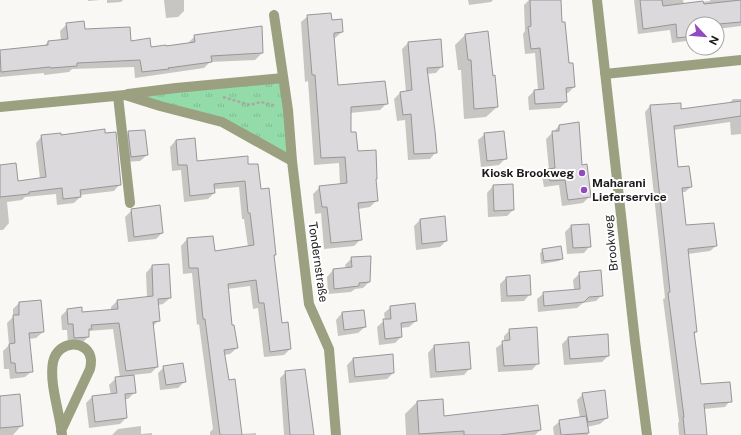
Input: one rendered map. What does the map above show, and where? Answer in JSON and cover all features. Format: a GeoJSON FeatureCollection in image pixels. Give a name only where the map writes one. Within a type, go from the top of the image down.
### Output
{"type":"FeatureCollection","features":[{"type":"Feature","properties":{"kind":"street","name":"Brookweg"},"geometry":{"type":"LineString","coordinates":[[597,0],[634,341],[647,435]]}},
{"type":"Feature","properties":{"kind":"street","name":"Tondernstraße"},"geometry":{"type":"LineString","coordinates":[[274,15],[288,110],[292,161],[309,304],[329,349],[336,435]]}},
{"type":"Feature","properties":{"kind":"street"},"geometry":{"type":"LineString","coordinates":[[604,74],[741,60]]}},
{"type":"Feature","properties":{"kind":"street"},"geometry":{"type":"LineString","coordinates":[[0,107],[283,78]]}},
{"type":"Feature","properties":{"kind":"street"},"geometry":{"type":"LineString","coordinates":[[121,95],[222,122],[292,161]]}},
{"type":"Feature","properties":{"kind":"street"},"geometry":{"type":"LineString","coordinates":[[121,95],[130,203]]}},
{"type":"Feature","properties":{"kind":"street"},"geometry":{"type":"LineString","coordinates":[[77,344],[87,350],[91,359],[90,369],[62,433],[53,380],[53,362],[57,351],[65,346],[77,344]]}},
{"type":"Feature","properties":{"kind":"path"},"geometry":{"type":"LineString","coordinates":[[213,85],[222,97],[250,105],[261,102],[288,110]]}},
{"type":"Feature","properties":{"kind":"green space"},"geometry":{"type":"Polygon","coordinates":[[[283,78],[292,161],[222,122],[125,95],[283,78]]]}},
{"type":"Feature","properties":{"kind":"building"},"geometry":{"type":"Polygon","coordinates":[[[530,0],[561,0],[562,22],[565,22],[569,63],[573,63],[575,87],[566,88],[567,102],[535,104],[534,90],[544,89],[540,48],[531,49],[528,27],[531,26],[530,0]]]}},
{"type":"Feature","properties":{"kind":"building"},"geometry":{"type":"Polygon","coordinates":[[[640,0],[662,0],[663,6],[703,1],[704,4],[741,0],[741,22],[725,23],[725,16],[685,16],[685,37],[677,38],[676,24],[643,29],[640,0]]]}},
{"type":"Feature","properties":{"kind":"building"},"geometry":{"type":"Polygon","coordinates":[[[331,13],[332,20],[342,19],[343,32],[334,33],[338,85],[385,81],[388,104],[351,107],[351,132],[356,132],[358,151],[376,150],[378,201],[358,203],[362,240],[331,243],[327,207],[322,207],[319,186],[347,183],[345,157],[321,158],[315,75],[312,75],[307,15],[331,13]]]}},
{"type":"Feature","properties":{"kind":"building"},"geometry":{"type":"Polygon","coordinates":[[[84,21],[85,29],[130,27],[131,41],[150,38],[151,47],[195,42],[194,35],[262,26],[263,53],[211,56],[212,62],[142,72],[140,60],[77,63],[77,66],[1,72],[0,50],[48,45],[48,41],[68,39],[66,23],[84,21]]]}},
{"type":"Feature","properties":{"kind":"building"},"geometry":{"type":"Polygon","coordinates":[[[488,31],[493,76],[495,75],[498,107],[474,109],[471,60],[468,60],[465,34],[488,31]]]}},
{"type":"Feature","properties":{"kind":"building"},"geometry":{"type":"Polygon","coordinates":[[[441,39],[443,67],[427,68],[437,153],[414,154],[411,114],[403,115],[400,92],[412,90],[408,42],[441,39]]]}},
{"type":"Feature","properties":{"kind":"building"},"geometry":{"type":"Polygon","coordinates":[[[741,101],[741,116],[674,126],[678,167],[689,166],[692,187],[682,188],[686,225],[714,223],[717,246],[688,249],[697,332],[694,332],[701,384],[730,382],[732,402],[704,404],[707,435],[685,435],[668,293],[670,292],[650,105],[681,103],[681,109],[741,101]]]}},
{"type":"Feature","properties":{"kind":"building"},"geometry":{"type":"Polygon","coordinates":[[[579,122],[582,165],[587,164],[591,197],[568,200],[565,180],[550,181],[548,169],[555,168],[552,131],[559,131],[559,125],[579,122]]]}},
{"type":"Feature","properties":{"kind":"building"},"geometry":{"type":"Polygon","coordinates":[[[105,129],[105,133],[116,132],[121,185],[80,190],[81,197],[63,199],[62,188],[0,197],[0,165],[16,163],[18,181],[46,177],[41,135],[61,133],[61,135],[105,129]]]}},
{"type":"Feature","properties":{"kind":"building"},"geometry":{"type":"Polygon","coordinates":[[[145,130],[148,155],[131,157],[128,131],[145,130]]]}},
{"type":"Feature","properties":{"kind":"building"},"geometry":{"type":"Polygon","coordinates":[[[504,131],[507,159],[487,161],[484,133],[504,131]]]}},
{"type":"Feature","properties":{"kind":"building"},"geometry":{"type":"Polygon","coordinates":[[[195,138],[197,161],[248,156],[248,164],[258,164],[261,189],[269,188],[276,255],[274,255],[282,323],[288,322],[291,349],[270,352],[264,303],[259,303],[256,280],[228,284],[232,325],[234,325],[238,348],[224,350],[229,380],[235,379],[242,435],[220,435],[205,319],[203,319],[198,268],[189,268],[187,238],[213,236],[215,251],[254,245],[250,213],[248,213],[245,181],[214,184],[215,193],[190,196],[187,165],[178,165],[176,140],[195,138]]]}},
{"type":"Feature","properties":{"kind":"building"},"geometry":{"type":"Polygon","coordinates":[[[513,184],[514,210],[494,211],[493,185],[513,184]]]}},
{"type":"Feature","properties":{"kind":"building"},"geometry":{"type":"Polygon","coordinates":[[[160,205],[163,233],[134,237],[131,209],[160,205]]]}},
{"type":"Feature","properties":{"kind":"building"},"geometry":{"type":"Polygon","coordinates":[[[445,216],[447,241],[422,244],[420,219],[445,216]]]}},
{"type":"Feature","properties":{"kind":"building"},"geometry":{"type":"Polygon","coordinates":[[[589,224],[591,247],[573,248],[571,225],[589,224]]]}},
{"type":"Feature","properties":{"kind":"building"},"geometry":{"type":"Polygon","coordinates":[[[561,246],[563,259],[544,261],[542,249],[561,246]]]}},
{"type":"Feature","properties":{"kind":"building"},"geometry":{"type":"Polygon","coordinates":[[[371,256],[370,282],[359,283],[359,286],[334,289],[333,269],[352,267],[351,257],[371,256]]]}},
{"type":"Feature","properties":{"kind":"building"},"geometry":{"type":"Polygon","coordinates":[[[169,264],[171,298],[158,299],[160,321],[153,322],[158,367],[126,371],[119,323],[91,325],[92,329],[89,329],[89,337],[74,338],[73,324],[68,324],[67,309],[82,307],[82,312],[118,309],[117,300],[153,296],[152,265],[169,264]]]}},
{"type":"Feature","properties":{"kind":"building"},"geometry":{"type":"Polygon","coordinates":[[[601,270],[603,296],[589,297],[584,302],[544,306],[543,292],[580,289],[579,272],[601,270]]]}},
{"type":"Feature","properties":{"kind":"building"},"geometry":{"type":"Polygon","coordinates":[[[530,275],[531,295],[507,296],[506,277],[530,275]]]}},
{"type":"Feature","properties":{"kind":"building"},"geometry":{"type":"Polygon","coordinates":[[[41,300],[44,332],[29,333],[33,372],[16,373],[15,363],[11,363],[9,344],[15,343],[13,315],[19,315],[19,302],[41,300]]]}},
{"type":"Feature","properties":{"kind":"building"},"geometry":{"type":"Polygon","coordinates":[[[415,303],[417,321],[401,323],[402,337],[385,339],[383,319],[391,319],[390,306],[415,303]]]}},
{"type":"Feature","properties":{"kind":"building"},"geometry":{"type":"Polygon","coordinates":[[[364,310],[366,327],[344,330],[342,312],[364,310]]]}},
{"type":"Feature","properties":{"kind":"building"},"geometry":{"type":"Polygon","coordinates":[[[537,327],[539,364],[504,366],[502,341],[510,340],[509,329],[537,327]]]}},
{"type":"Feature","properties":{"kind":"building"},"geometry":{"type":"Polygon","coordinates":[[[608,334],[609,356],[570,359],[568,337],[608,334]]]}},
{"type":"Feature","properties":{"kind":"building"},"geometry":{"type":"Polygon","coordinates":[[[469,342],[471,369],[436,372],[434,345],[469,342]]]}},
{"type":"Feature","properties":{"kind":"building"},"geometry":{"type":"Polygon","coordinates":[[[393,354],[394,373],[355,377],[353,358],[393,354]]]}},
{"type":"Feature","properties":{"kind":"building"},"geometry":{"type":"Polygon","coordinates":[[[183,363],[186,382],[166,385],[163,366],[183,363]]]}},
{"type":"Feature","properties":{"kind":"building"},"geometry":{"type":"Polygon","coordinates":[[[305,369],[314,435],[290,435],[285,371],[305,369]]]}},
{"type":"Feature","properties":{"kind":"building"},"geometry":{"type":"Polygon","coordinates":[[[134,375],[136,393],[125,394],[127,418],[95,422],[92,396],[117,393],[115,377],[134,375]]]}},
{"type":"Feature","properties":{"kind":"building"},"geometry":{"type":"Polygon","coordinates":[[[605,390],[608,418],[588,422],[582,393],[605,390]]]}},
{"type":"Feature","properties":{"kind":"building"},"geometry":{"type":"Polygon","coordinates":[[[20,394],[23,426],[0,428],[0,396],[20,394]]]}},
{"type":"Feature","properties":{"kind":"building"},"geometry":{"type":"Polygon","coordinates":[[[443,399],[444,416],[538,405],[541,430],[500,435],[464,435],[464,431],[419,434],[417,401],[443,399]]]}},
{"type":"Feature","properties":{"kind":"building"},"geometry":{"type":"Polygon","coordinates":[[[586,416],[589,433],[561,435],[559,420],[586,416]]]}},
{"type":"Feature","properties":{"kind":"place","name":"Kiosk Brookweg"},"geometry":{"type":"Point","coordinates":[582,173]}},
{"type":"Feature","properties":{"kind":"place","name":"Maharani Lieferservice"},"geometry":{"type":"Point","coordinates":[584,190]}}]}
